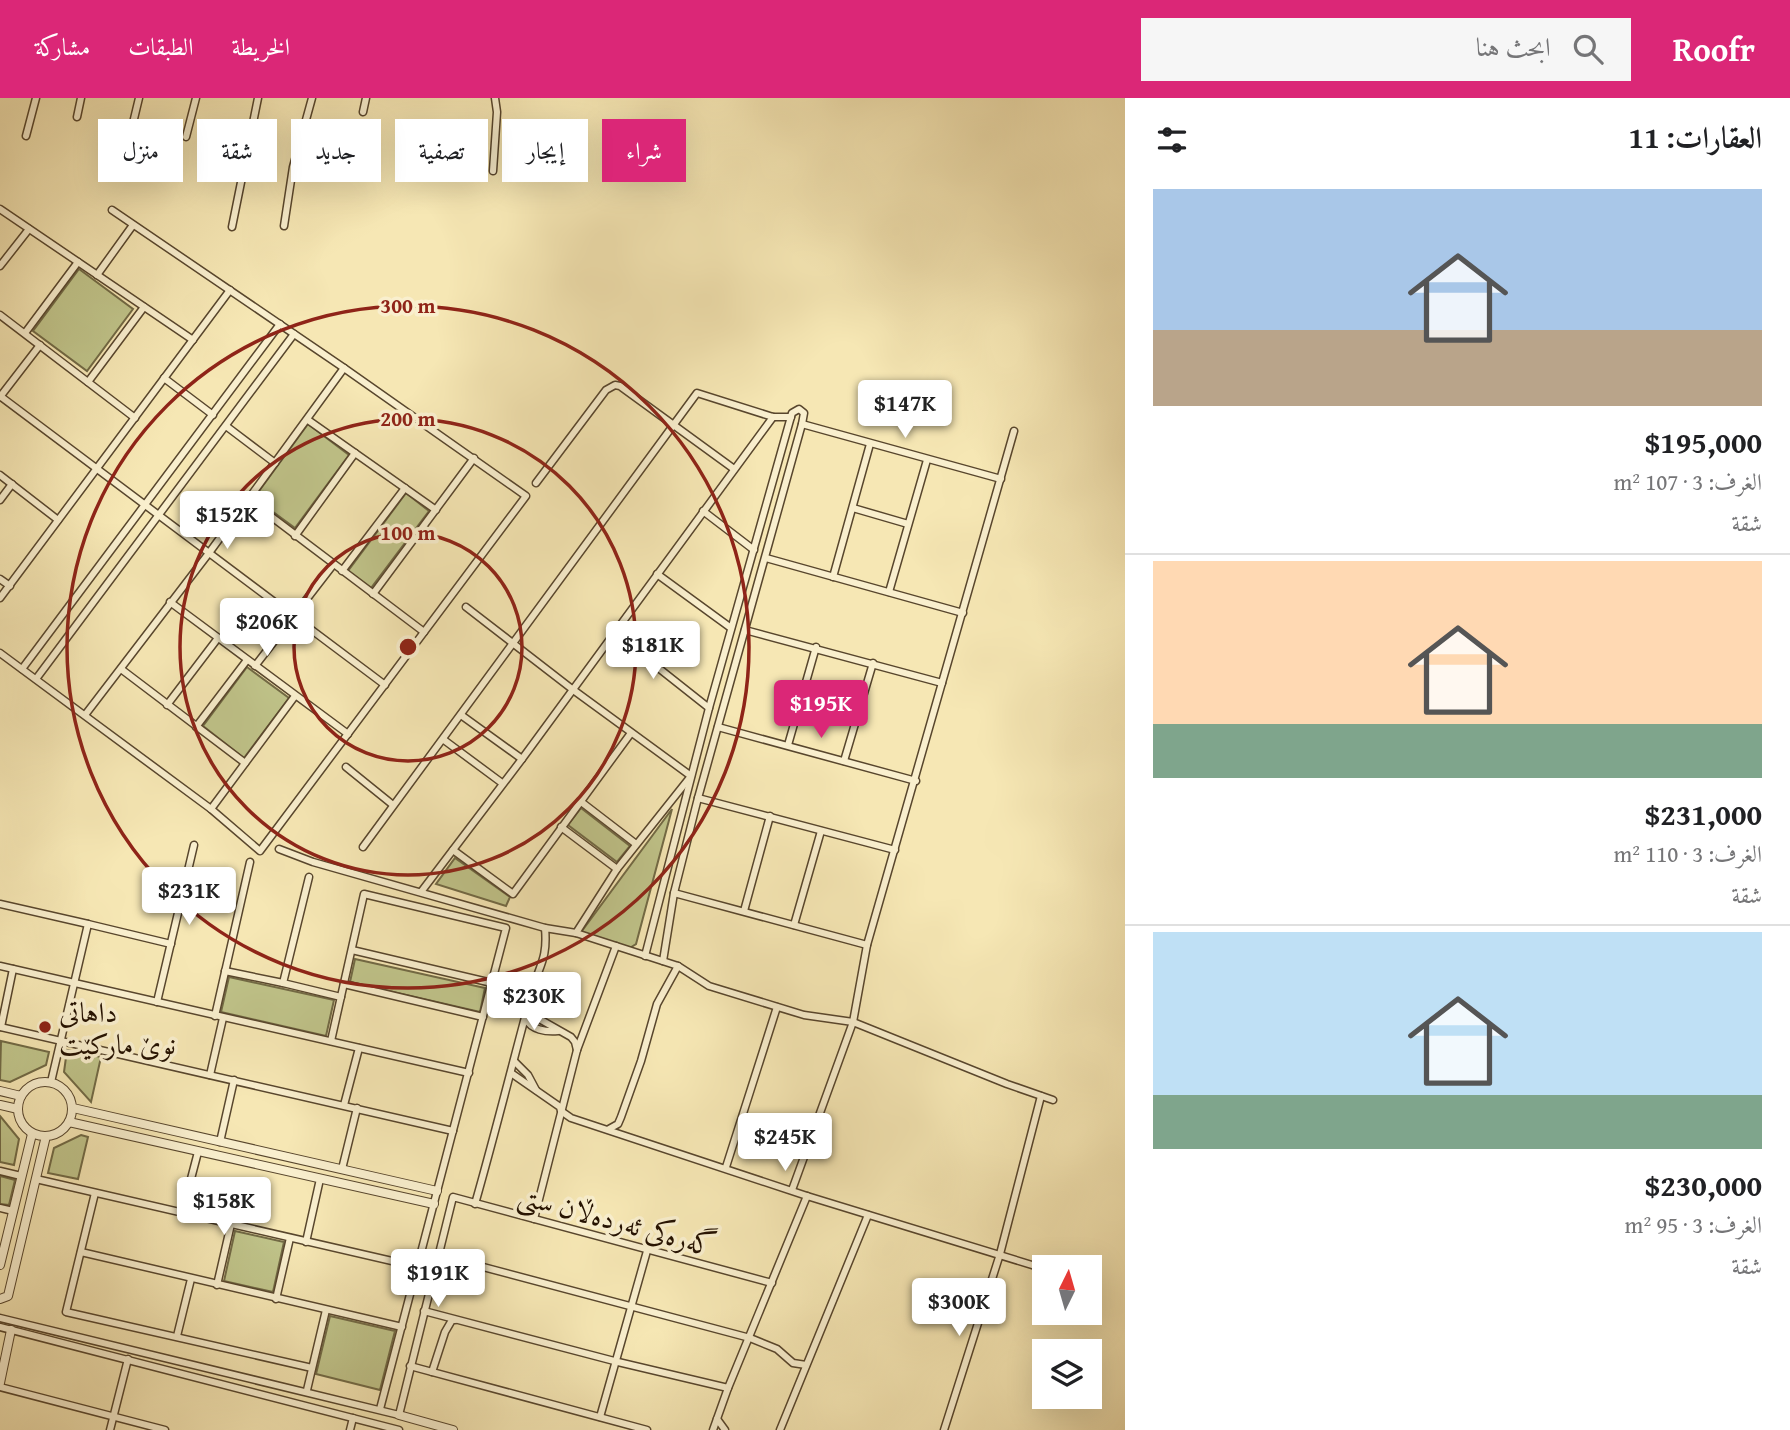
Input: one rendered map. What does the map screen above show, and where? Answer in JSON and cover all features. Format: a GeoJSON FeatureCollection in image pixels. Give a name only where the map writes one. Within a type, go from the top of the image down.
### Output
{"type":"FeatureCollection","features":[{"type":"Feature","properties":{"kind":"street"},"geometry":{"type":"LineString","coordinates":[[26,136],[36,98]]}},
{"type":"Feature","properties":{"kind":"street"},"geometry":{"type":"LineString","coordinates":[[77,117],[81,98]]}},
{"type":"Feature","properties":{"kind":"street"},"geometry":{"type":"LineString","coordinates":[[134,119],[139,98]]}},
{"type":"Feature","properties":{"kind":"street"},"geometry":{"type":"LineString","coordinates":[[186,136],[196,98]]}},
{"type":"Feature","properties":{"kind":"street"},"geometry":{"type":"LineString","coordinates":[[232,227],[258,98]]}},
{"type":"Feature","properties":{"kind":"street"},"geometry":{"type":"LineString","coordinates":[[284,226],[293,167],[312,98]]}},
{"type":"Feature","properties":{"kind":"street"},"geometry":{"type":"LineString","coordinates":[[363,112],[366,98]]}},
{"type":"Feature","properties":{"kind":"street"},"geometry":{"type":"LineString","coordinates":[[493,172],[497,112],[495,98]]}},
{"type":"Feature","properties":{"kind":"street"},"geometry":{"type":"LineString","coordinates":[[0,209],[193,340]]}},
{"type":"Feature","properties":{"kind":"street"},"geometry":{"type":"LineString","coordinates":[[0,653],[211,809],[260,851],[526,496],[112,210]]}},
{"type":"Feature","properties":{"kind":"street"},"geometry":{"type":"LineString","coordinates":[[97,275],[133,225]]}},
{"type":"Feature","properties":{"kind":"street"},"geometry":{"type":"LineString","coordinates":[[0,266],[29,229]]}},
{"type":"Feature","properties":{"kind":"street"},"geometry":{"type":"LineString","coordinates":[[25,333],[78,262]]}},
{"type":"Feature","properties":{"kind":"street"},"geometry":{"type":"LineString","coordinates":[[0,598],[230,290]]}},
{"type":"Feature","properties":{"kind":"street"},"geometry":{"type":"LineString","coordinates":[[88,382],[144,307]]}},
{"type":"Feature","properties":{"kind":"street"},"geometry":{"type":"LineString","coordinates":[[0,315],[135,418]]}},
{"type":"Feature","properties":{"kind":"street"},"geometry":{"type":"LineString","coordinates":[[22,669],[280,324]]}},
{"type":"Feature","properties":{"kind":"street"},"geometry":{"type":"LineString","coordinates":[[36,679],[294,334]]}},
{"type":"Feature","properties":{"kind":"street"},"geometry":{"type":"LineString","coordinates":[[40,345],[0,396],[385,685]]}},
{"type":"Feature","properties":{"kind":"street"},"geometry":{"type":"LineString","coordinates":[[85,715],[209,553],[344,368]]}},
{"type":"Feature","properties":{"kind":"street"},"geometry":{"type":"LineString","coordinates":[[164,378],[213,415]]}},
{"type":"Feature","properties":{"kind":"street"},"geometry":{"type":"LineString","coordinates":[[537,483],[610,386],[620,386],[734,470]]}},
{"type":"Feature","properties":{"kind":"street"},"geometry":{"type":"LineString","coordinates":[[363,847],[697,393],[773,417],[791,417]]}},
{"type":"Feature","properties":{"kind":"street"},"geometry":{"type":"LineString","coordinates":[[645,956],[709,708],[791,417],[795,410],[801,410],[804,415],[802,424],[674,893],[663,961]]}},
{"type":"Feature","properties":{"kind":"street"},"geometry":{"type":"LineString","coordinates":[[421,892],[773,417]]}},
{"type":"Feature","properties":{"kind":"street"},"geometry":{"type":"LineString","coordinates":[[308,420],[436,510]]}},
{"type":"Feature","properties":{"kind":"street"},"geometry":{"type":"LineString","coordinates":[[802,424],[1000,479]]}},
{"type":"Feature","properties":{"kind":"street"},"geometry":{"type":"LineString","coordinates":[[226,426],[275,463]]}},
{"type":"Feature","properties":{"kind":"street"},"geometry":{"type":"LineString","coordinates":[[792,1190],[853,1022],[867,945],[1014,432]]}},
{"type":"Feature","properties":{"kind":"street"},"geometry":{"type":"LineString","coordinates":[[833,577],[870,444]]}},
{"type":"Feature","properties":{"kind":"street"},"geometry":{"type":"LineString","coordinates":[[295,536],[355,453]]}},
{"type":"Feature","properties":{"kind":"street"},"geometry":{"type":"LineString","coordinates":[[373,594],[474,458]]}},
{"type":"Feature","properties":{"kind":"street"},"geometry":{"type":"LineString","coordinates":[[889,592],[927,460]]}},
{"type":"Feature","properties":{"kind":"street"},"geometry":{"type":"LineString","coordinates":[[0,475],[58,520]]}},
{"type":"Feature","properties":{"kind":"street"},"geometry":{"type":"LineString","coordinates":[[0,500],[12,484]]}},
{"type":"Feature","properties":{"kind":"street"},"geometry":{"type":"LineString","coordinates":[[342,572],[405,488]]}},
{"type":"Feature","properties":{"kind":"street"},"geometry":{"type":"LineString","coordinates":[[248,499],[424,632]]}},
{"type":"Feature","properties":{"kind":"street"},"geometry":{"type":"LineString","coordinates":[[853,508],[908,524]]}},
{"type":"Feature","properties":{"kind":"street"},"geometry":{"type":"LineString","coordinates":[[703,511],[754,550]]}},
{"type":"Feature","properties":{"kind":"street"},"geometry":{"type":"LineString","coordinates":[[766,558],[963,614]]}},
{"type":"Feature","properties":{"kind":"street"},"geometry":{"type":"LineString","coordinates":[[255,666],[333,565]]}},
{"type":"Feature","properties":{"kind":"street"},"geometry":{"type":"LineString","coordinates":[[657,574],[731,628]]}},
{"type":"Feature","properties":{"kind":"street"},"geometry":{"type":"LineString","coordinates":[[0,579],[10,586]]}},
{"type":"Feature","properties":{"kind":"street"},"geometry":{"type":"LineString","coordinates":[[170,603],[348,734]]}},
{"type":"Feature","properties":{"kind":"street"},"geometry":{"type":"LineString","coordinates":[[466,607],[691,776]]}},
{"type":"Feature","properties":{"kind":"street"},"geometry":{"type":"LineString","coordinates":[[745,630],[942,683]]}},
{"type":"Feature","properties":{"kind":"street"},"geometry":{"type":"LineString","coordinates":[[613,632],[709,708]]}},
{"type":"Feature","properties":{"kind":"street"},"geometry":{"type":"LineString","coordinates":[[167,705],[218,638]]}},
{"type":"Feature","properties":{"kind":"street"},"geometry":{"type":"LineString","coordinates":[[788,745],[816,648]]}},
{"type":"Feature","properties":{"kind":"street"},"geometry":{"type":"LineString","coordinates":[[196,727],[247,660]]}},
{"type":"Feature","properties":{"kind":"street"},"geometry":{"type":"LineString","coordinates":[[722,662],[735,666]]}},
{"type":"Feature","properties":{"kind":"street"},"geometry":{"type":"LineString","coordinates":[[844,761],[873,663]]}},
{"type":"Feature","properties":{"kind":"street"},"geometry":{"type":"LineString","coordinates":[[121,669],[245,763]]}},
{"type":"Feature","properties":{"kind":"street"},"geometry":{"type":"LineString","coordinates":[[211,809],[295,696]]}},
{"type":"Feature","properties":{"kind":"street"},"geometry":{"type":"LineString","coordinates":[[461,715],[522,759]]}},
{"type":"Feature","properties":{"kind":"street"},"geometry":{"type":"LineString","coordinates":[[718,727],[916,781]]}},
{"type":"Feature","properties":{"kind":"street"},"geometry":{"type":"LineString","coordinates":[[453,850],[513,894],[631,733]]}},
{"type":"Feature","properties":{"kind":"street"},"geometry":{"type":"LineString","coordinates":[[444,740],[502,783]]}},
{"type":"Feature","properties":{"kind":"street"},"geometry":{"type":"LineString","coordinates":[[346,767],[393,805]]}},
{"type":"Feature","properties":{"kind":"street"},"geometry":{"type":"LineString","coordinates":[[576,933],[617,869],[691,776]]}},
{"type":"Feature","properties":{"kind":"street"},"geometry":{"type":"LineString","coordinates":[[698,798],[895,850]]}},
{"type":"Feature","properties":{"kind":"street"},"geometry":{"type":"LineString","coordinates":[[580,801],[636,844]]}},
{"type":"Feature","properties":{"kind":"street"},"geometry":{"type":"LineString","coordinates":[[744,911],[770,816]]}},
{"type":"Feature","properties":{"kind":"street"},"geometry":{"type":"LineString","coordinates":[[561,827],[617,869]]}},
{"type":"Feature","properties":{"kind":"street"},"geometry":{"type":"LineString","coordinates":[[794,925],[821,831]]}},
{"type":"Feature","properties":{"kind":"street"},"geometry":{"type":"LineString","coordinates":[[157,1002],[194,845]]}},
{"type":"Feature","properties":{"kind":"street"},"geometry":{"type":"LineString","coordinates":[[279,849],[313,862],[545,928],[576,933],[678,966],[709,986],[777,1007],[804,1015],[853,1022],[1053,1100]]}},
{"type":"Feature","properties":{"kind":"street"},"geometry":{"type":"LineString","coordinates":[[210,1075],[225,971],[250,862]]}},
{"type":"Feature","properties":{"kind":"street"},"geometry":{"type":"LineString","coordinates":[[283,983],[309,877]]}},
{"type":"Feature","properties":{"kind":"street"},"geometry":{"type":"LineString","coordinates":[[674,893],[867,945]]}},
{"type":"Feature","properties":{"kind":"street"},"geometry":{"type":"LineString","coordinates":[[331,1041],[365,894],[506,928],[380,1409]]}},
{"type":"Feature","properties":{"kind":"street"},"geometry":{"type":"LineString","coordinates":[[0,904],[171,943]]}},
{"type":"Feature","properties":{"kind":"street"},"geometry":{"type":"LineString","coordinates":[[51,1082],[88,924]]}},
{"type":"Feature","properties":{"kind":"street"},"geometry":{"type":"LineString","coordinates":[[475,1204],[525,1017],[547,948],[545,928]]}},
{"type":"Feature","properties":{"kind":"street"},"geometry":{"type":"LineString","coordinates":[[534,1219],[577,1050],[616,946]]}},
{"type":"Feature","properties":{"kind":"street"},"geometry":{"type":"LineString","coordinates":[[352,950],[492,983]]}},
{"type":"Feature","properties":{"kind":"street"},"geometry":{"type":"LineString","coordinates":[[0,966],[469,1073]]}},
{"type":"Feature","properties":{"kind":"street"},"geometry":{"type":"LineString","coordinates":[[607,1129],[615,1126],[621,1117],[657,1004],[678,966]]}},
{"type":"Feature","properties":{"kind":"street"},"geometry":{"type":"LineString","coordinates":[[13,969],[0,1027],[453,1130]]}},
{"type":"Feature","properties":{"kind":"street"},"geometry":{"type":"LineString","coordinates":[[225,971],[341,997]]}},
{"type":"Feature","properties":{"kind":"street"},"geometry":{"type":"LineString","coordinates":[[344,984],[483,1017]]}},
{"type":"Feature","properties":{"kind":"street"},"geometry":{"type":"LineString","coordinates":[[530,1000],[530,1011],[534,1016],[571,1037],[577,1050]]}},
{"type":"Feature","properties":{"kind":"street"},"geometry":{"type":"LineString","coordinates":[[726,1167],[777,1007]]}},
{"type":"Feature","properties":{"kind":"street"},"geometry":{"type":"LineString","coordinates":[[525,1017],[528,1023],[539,1029],[558,1031]]}},
{"type":"Feature","properties":{"kind":"street"},"geometry":{"type":"LineString","coordinates":[[344,1105],[359,1048]]}},
{"type":"Feature","properties":{"kind":"street"},"geometry":{"type":"LineString","coordinates":[[514,1061],[528,1075],[537,1091]]}},
{"type":"Feature","properties":{"kind":"street"},"geometry":{"type":"LineString","coordinates":[[512,1073],[571,1118],[726,1167],[807,1196],[1032,1265]]}},
{"type":"Feature","properties":{"kind":"street"},"geometry":{"type":"LineString","coordinates":[[220,1142],[234,1080]]}},
{"type":"Feature","properties":{"kind":"street"},"geometry":{"type":"LineString","coordinates":[[51,1082],[63,1089],[73,1108],[69,1122],[56,1134],[32,1134],[20,1121],[18,1110],[21,1096],[30,1086],[51,1082]]}},
{"type":"Feature","properties":{"kind":"street"},"geometry":{"type":"LineString","coordinates":[[0,1091],[21,1096]]}},
{"type":"Feature","properties":{"kind":"street"},"geometry":{"type":"LineString","coordinates":[[944,1430],[1000,1254],[1041,1096]]}},
{"type":"Feature","properties":{"kind":"street"},"geometry":{"type":"LineString","coordinates":[[0,1105],[18,1110]]}},
{"type":"Feature","properties":{"kind":"street"},"geometry":{"type":"LineString","coordinates":[[73,1108],[437,1191]]}},
{"type":"Feature","properties":{"kind":"street"},"geometry":{"type":"LineString","coordinates":[[342,1169],[357,1108]]}},
{"type":"Feature","properties":{"kind":"street"},"geometry":{"type":"LineString","coordinates":[[69,1122],[434,1204]]}},
{"type":"Feature","properties":{"kind":"street"},"geometry":{"type":"LineString","coordinates":[[0,1265],[32,1134]]}},
{"type":"Feature","properties":{"kind":"street"},"geometry":{"type":"LineString","coordinates":[[0,1299],[8,1296],[46,1136]]}},
{"type":"Feature","properties":{"kind":"street"},"geometry":{"type":"LineString","coordinates":[[182,1213],[198,1152]]}},
{"type":"Feature","properties":{"kind":"street"},"geometry":{"type":"LineString","coordinates":[[0,1171],[21,1176]]}},
{"type":"Feature","properties":{"kind":"street"},"geometry":{"type":"LineString","coordinates":[[36,1179],[418,1266]]}},
{"type":"Feature","properties":{"kind":"street"},"geometry":{"type":"LineString","coordinates":[[306,1242],[320,1179]]}},
{"type":"Feature","properties":{"kind":"street"},"geometry":{"type":"LineString","coordinates":[[95,1193],[66,1312],[312,1368]]}},
{"type":"Feature","properties":{"kind":"street"},"geometry":{"type":"LineString","coordinates":[[713,1430],[807,1196]]}},
{"type":"Feature","properties":{"kind":"street","name":"گەرەکی ئەردەڵان ستی"},"geometry":{"type":"LineString","coordinates":[[438,1255],[453,1198],[772,1283]]}},
{"type":"Feature","properties":{"kind":"street"},"geometry":{"type":"LineString","coordinates":[[0,1208],[13,1211]]}},
{"type":"Feature","properties":{"kind":"street"},"geometry":{"type":"LineString","coordinates":[[780,1430],[869,1215]]}},
{"type":"Feature","properties":{"kind":"street"},"geometry":{"type":"LineString","coordinates":[[217,1285],[232,1224]]}},
{"type":"Feature","properties":{"kind":"street"},"geometry":{"type":"LineString","coordinates":[[276,1299],[290,1238]]}},
{"type":"Feature","properties":{"kind":"street"},"geometry":{"type":"LineString","coordinates":[[600,1417],[618,1362],[647,1251]]}},
{"type":"Feature","properties":{"kind":"street"},"geometry":{"type":"LineString","coordinates":[[81,1252],[402,1327]]}},
{"type":"Feature","properties":{"kind":"street"},"geometry":{"type":"LineString","coordinates":[[399,1415],[438,1255],[750,1338],[777,1349],[793,1363],[806,1365]]}},
{"type":"Feature","properties":{"kind":"street"},"geometry":{"type":"LineString","coordinates":[[177,1336],[191,1279]]}},
{"type":"Feature","properties":{"kind":"street"},"geometry":{"type":"LineString","coordinates":[[307,1391],[326,1310]]}},
{"type":"Feature","properties":{"kind":"street"},"geometry":{"type":"LineString","coordinates":[[424,1311],[728,1388]]}},
{"type":"Feature","properties":{"kind":"street"},"geometry":{"type":"LineString","coordinates":[[0,1318],[380,1409],[453,1430]]}},
{"type":"Feature","properties":{"kind":"street"},"geometry":{"type":"LineString","coordinates":[[432,1372],[445,1332],[452,1321],[457,1320]]}},
{"type":"Feature","properties":{"kind":"street"},"geometry":{"type":"LineString","coordinates":[[0,1327],[400,1430]]}},
{"type":"Feature","properties":{"kind":"street"},"geometry":{"type":"LineString","coordinates":[[11,1330],[0,1385],[165,1430]]}},
{"type":"Feature","properties":{"kind":"street"},"geometry":{"type":"LineString","coordinates":[[110,1430],[128,1359]]}},
{"type":"Feature","properties":{"kind":"street"},"geometry":{"type":"LineString","coordinates":[[410,1366],[647,1430]]}},
{"type":"Feature","properties":{"kind":"street"},"geometry":{"type":"LineString","coordinates":[[350,1430],[353,1418]]}},
{"type":"Feature","properties":{"kind":"street"},"geometry":{"type":"LineString","coordinates":[[717,1419],[725,1430]]}},
{"type":"Feature","properties":{"kind":"green space"},"geometry":{"type":"Polygon","coordinates":[[[79,269],[133,309],[87,371],[33,331],[79,269]]]}},
{"type":"Feature","properties":{"kind":"green space"},"geometry":{"type":"Polygon","coordinates":[[[308,424],[349,455],[295,528],[254,498],[308,424]]]}},
{"type":"Feature","properties":{"kind":"green space"},"geometry":{"type":"Polygon","coordinates":[[[406,493],[429,511],[371,588],[348,571],[406,493]]]}},
{"type":"Feature","properties":{"kind":"green space"},"geometry":{"type":"Polygon","coordinates":[[[247,667],[289,698],[244,758],[203,726],[247,667]]]}},
{"type":"Feature","properties":{"kind":"green space"},"geometry":{"type":"Polygon","coordinates":[[[581,808],[630,846],[617,862],[568,825],[581,808]]]}},
{"type":"Feature","properties":{"kind":"green space"},"geometry":{"type":"Polygon","coordinates":[[[672,809],[636,944],[628,949],[579,935],[672,809]]]}},
{"type":"Feature","properties":{"kind":"green space"},"geometry":{"type":"Polygon","coordinates":[[[455,858],[510,897],[506,906],[436,884],[455,858]]]}},
{"type":"Feature","properties":{"kind":"green space"},"geometry":{"type":"Polygon","coordinates":[[[355,959],[485,988],[480,1012],[350,982],[355,959]]]}},
{"type":"Feature","properties":{"kind":"green space"},"geometry":{"type":"Polygon","coordinates":[[[229,977],[334,1000],[326,1036],[221,1012],[229,977]]]}},
{"type":"Feature","properties":{"kind":"green space"},"geometry":{"type":"Polygon","coordinates":[[[1,1041],[49,1052],[46,1065],[10,1082],[0,1080],[1,1041]]]}},
{"type":"Feature","properties":{"kind":"green space"},"geometry":{"type":"Polygon","coordinates":[[[67,1050],[101,1057],[91,1102],[64,1072],[67,1050]]]}},
{"type":"Feature","properties":{"kind":"green space"},"geometry":{"type":"Polygon","coordinates":[[[0,1116],[19,1139],[14,1165],[0,1162],[0,1116]]]}},
{"type":"Feature","properties":{"kind":"green space"},"geometry":{"type":"Polygon","coordinates":[[[81,1135],[88,1137],[78,1179],[48,1173],[54,1148],[81,1135]]]}},
{"type":"Feature","properties":{"kind":"green space"},"geometry":{"type":"Polygon","coordinates":[[[0,1176],[15,1180],[9,1205],[0,1204],[0,1176]]]}},
{"type":"Feature","properties":{"kind":"green space"},"geometry":{"type":"Polygon","coordinates":[[[235,1231],[284,1242],[273,1292],[224,1281],[235,1231]]]}},
{"type":"Feature","properties":{"kind":"green space"},"geometry":{"type":"Polygon","coordinates":[[[330,1316],[395,1331],[380,1390],[316,1374],[330,1316]]]}},
{"type":"Feature","properties":{"kind":"place","name":"داهاتی نوێ مارکێت"},"geometry":{"type":"Point","coordinates":[45,1027]}}]}
